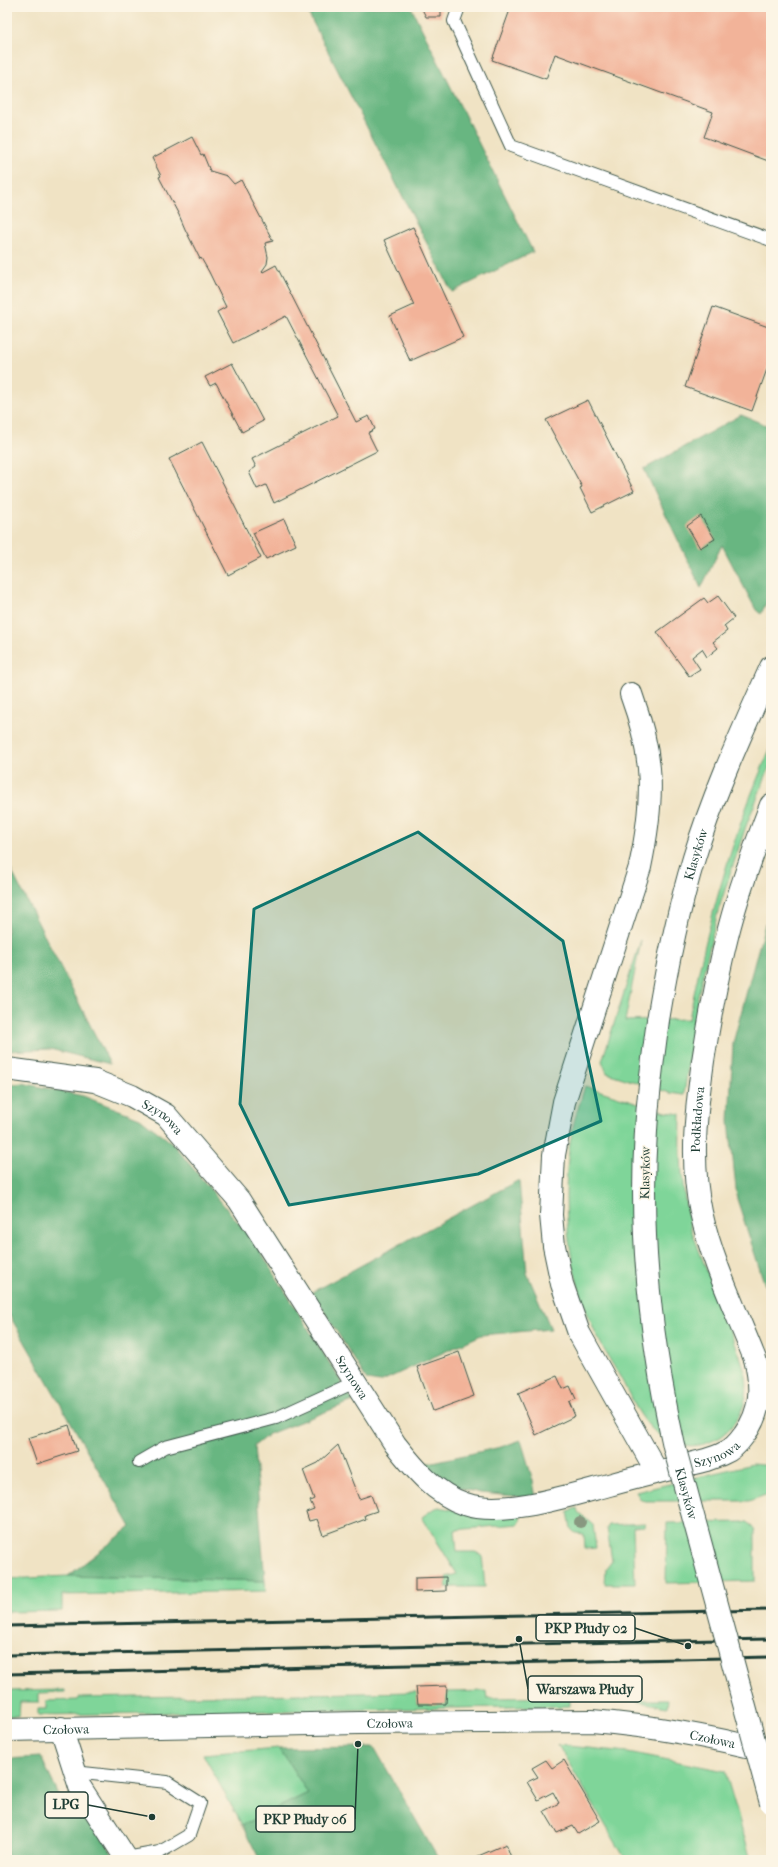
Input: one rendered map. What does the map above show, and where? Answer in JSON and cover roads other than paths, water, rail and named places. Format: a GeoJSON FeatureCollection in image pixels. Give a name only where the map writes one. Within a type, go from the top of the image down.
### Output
{"type":"FeatureCollection","features":[{"type":"Feature","properties":{"kind":"street","name":"Klasyków"},"geometry":{"type":"LineString","coordinates":[[771,667],[741,733],[712,805],[694,858],[678,915],[658,1020],[649,1083],[644,1183],[645,1234],[654,1336],[663,1395],[674,1446],[771,1803]]}},
{"type":"Feature","properties":{"kind":"street"},"geometry":{"type":"LineString","coordinates":[[631,694],[648,751],[651,792],[648,827],[640,867],[563,1109],[554,1155],[551,1215],[554,1246],[562,1284],[579,1333],[657,1472]]}},
{"type":"Feature","properties":{"kind":"street","name":"Podkładowa"},"geometry":{"type":"LineString","coordinates":[[764,1420],[760,1394],[760,1377],[755,1359],[709,1245],[698,1191],[695,1165],[695,1136],[703,1064],[720,967],[730,926],[742,887],[771,805]]}},
{"type":"Feature","properties":{"kind":"street","name":"Szynowa"},"geometry":{"type":"LineString","coordinates":[[7,1068],[95,1081],[132,1096],[166,1115],[238,1200],[395,1444],[409,1462],[437,1489],[466,1504],[482,1507],[505,1506],[551,1500],[706,1460],[725,1453],[764,1420]]}},
{"type":"Feature","properties":{"kind":"street","name":"Czołowa"},"geometry":{"type":"LineString","coordinates":[[7,1730],[592,1721],[624,1724],[743,1744],[771,1752]]}},
{"type":"Feature","properties":{"kind":"street"},"geometry":{"type":"LineString","coordinates":[[61,1728],[80,1787],[127,1859]]}},
{"type":"Feature","properties":{"kind":"lane"},"geometry":{"type":"LineString","coordinates":[[459,7],[454,21],[511,146],[771,240]]}},
{"type":"Feature","properties":{"kind":"lane"},"geometry":{"type":"LineString","coordinates":[[139,1462],[165,1447],[276,1418],[355,1382]]}},
{"type":"Feature","properties":{"kind":"lane"},"geometry":{"type":"LineString","coordinates":[[74,1772],[168,1782],[200,1803],[189,1834],[160,1852],[127,1859]]}},
{"type":"Feature","properties":{"kind":"railway"},"geometry":{"type":"LineString","coordinates":[[7,1626],[771,1610]]}},
{"type":"Feature","properties":{"kind":"railway"},"geometry":{"type":"LineString","coordinates":[[7,1655],[771,1639]]}},
{"type":"Feature","properties":{"kind":"railway"},"geometry":{"type":"LineString","coordinates":[[7,1674],[771,1657]]}},
{"type":"Feature","properties":{"kind":"place","name":"Warszawa Płudy"},"geometry":{"type":"Point","coordinates":[519,1639]}},
{"type":"Feature","properties":{"kind":"place","name":"PKP Płudy 02"},"geometry":{"type":"Point","coordinates":[688,1646]}},
{"type":"Feature","properties":{"kind":"place","name":"PKP Płudy 06"},"geometry":{"type":"Point","coordinates":[358,1744]}},
{"type":"Feature","properties":{"kind":"place","name":"LPG"},"geometry":{"type":"Point","coordinates":[152,1817]}}]}
